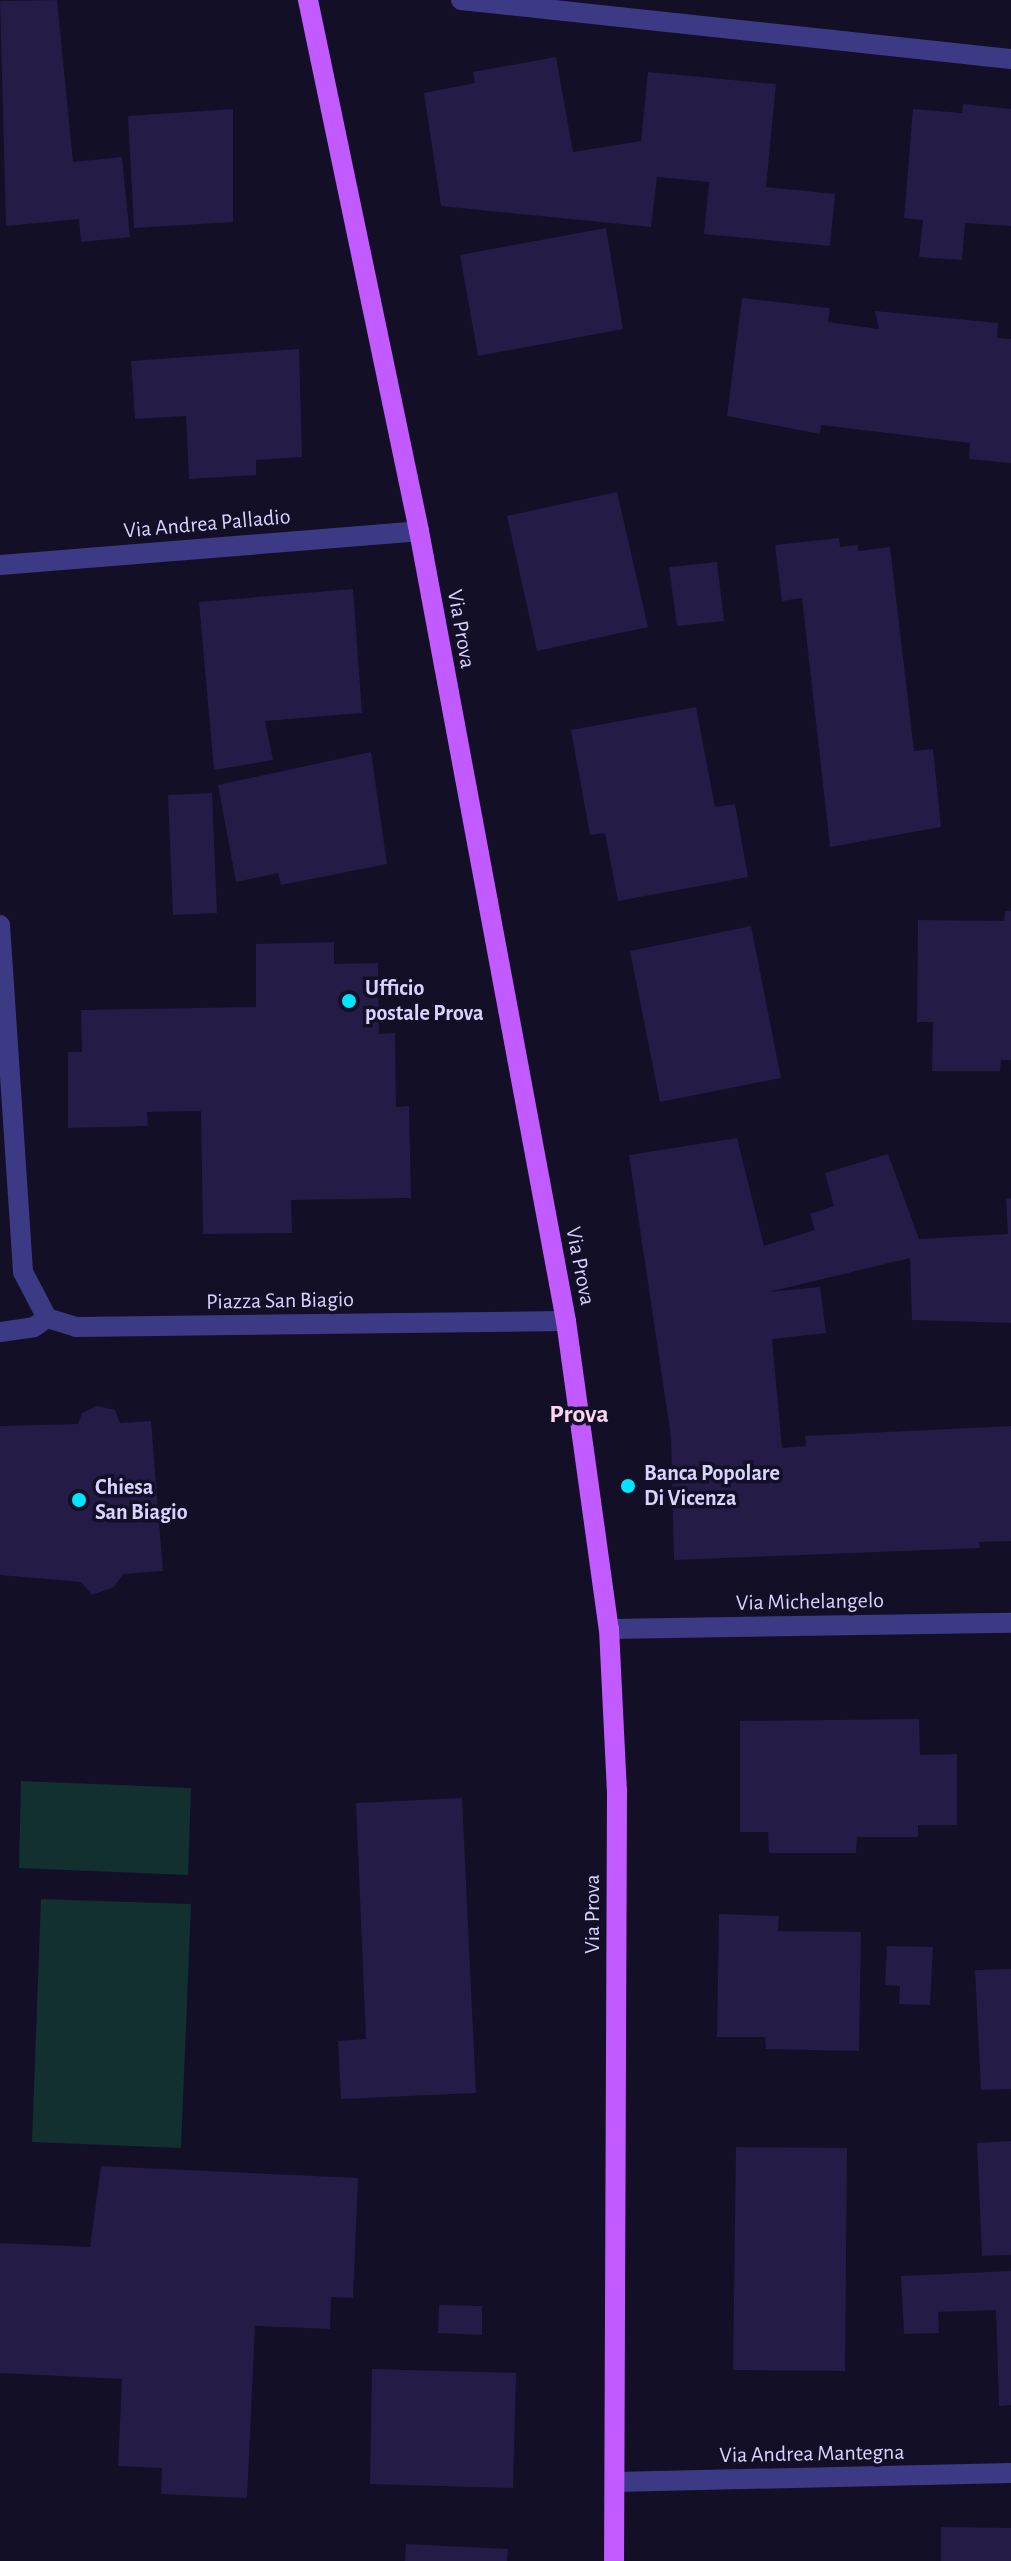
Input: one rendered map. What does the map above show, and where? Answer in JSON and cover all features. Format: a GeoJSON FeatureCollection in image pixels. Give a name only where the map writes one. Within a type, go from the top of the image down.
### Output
{"type":"FeatureCollection","features":[{"type":"Feature","properties":{"kind":"main road","name":"Via Prova"},"geometry":{"type":"LineString","coordinates":[[308,0],[419,531],[566,1321],[609,1629],[617,1790],[614,2561]]}},
{"type":"Feature","properties":{"kind":"street"},"geometry":{"type":"LineString","coordinates":[[461,0],[1011,59]]}},
{"type":"Feature","properties":{"kind":"street","name":"Via Andrea Palladio"},"geometry":{"type":"LineString","coordinates":[[0,565],[419,531]]}},
{"type":"Feature","properties":{"kind":"street"},"geometry":{"type":"LineString","coordinates":[[0,925],[23,1272],[47,1318],[34,1327],[0,1332]]}},
{"type":"Feature","properties":{"kind":"street","name":"Piazza San Biagio"},"geometry":{"type":"LineString","coordinates":[[47,1318],[76,1327],[566,1321]]}},
{"type":"Feature","properties":{"kind":"street","name":"Via Michelangelo"},"geometry":{"type":"LineString","coordinates":[[609,1629],[1011,1623]]}},
{"type":"Feature","properties":{"kind":"street","name":"Via Andrea Mantegna"},"geometry":{"type":"LineString","coordinates":[[615,2482],[1011,2473]]}},
{"type":"Feature","properties":{"kind":"green space"},"geometry":{"type":"Polygon","coordinates":[[[21,1781],[191,1788],[188,1875],[19,1868],[21,1781]]]}},
{"type":"Feature","properties":{"kind":"green space"},"geometry":{"type":"Polygon","coordinates":[[[41,1899],[191,1904],[181,2148],[32,2142],[41,1899]]]}},
{"type":"Feature","properties":{"kind":"building"},"geometry":{"type":"Polygon","coordinates":[[[57,0],[73,162],[122,157],[130,237],[81,242],[79,219],[6,226],[0,1],[57,0]]]}},
{"type":"Feature","properties":{"kind":"building"},"geometry":{"type":"Polygon","coordinates":[[[556,57],[573,152],[641,141],[648,72],[776,84],[766,187],[835,194],[830,246],[704,234],[709,182],[657,177],[651,227],[441,206],[424,93],[475,83],[473,72],[556,57]]]}},
{"type":"Feature","properties":{"kind":"building"},"geometry":{"type":"Polygon","coordinates":[[[963,104],[1011,109],[1011,226],[965,223],[962,260],[919,257],[923,220],[904,218],[913,109],[962,113],[963,104]]]}},
{"type":"Feature","properties":{"kind":"building"},"geometry":{"type":"Polygon","coordinates":[[[233,109],[233,222],[134,228],[128,116],[233,109]]]}},
{"type":"Feature","properties":{"kind":"building"},"geometry":{"type":"Polygon","coordinates":[[[606,228],[623,329],[478,356],[460,255],[606,228]]]}},
{"type":"Feature","properties":{"kind":"building"},"geometry":{"type":"Polygon","coordinates":[[[742,298],[830,308],[828,322],[879,329],[875,311],[998,323],[997,338],[1011,339],[1011,463],[969,459],[970,443],[821,425],[820,434],[727,416],[742,298]]]}},
{"type":"Feature","properties":{"kind":"building"},"geometry":{"type":"Polygon","coordinates":[[[299,349],[302,457],[256,460],[256,475],[189,479],[186,416],[135,419],[131,361],[299,349]]]}},
{"type":"Feature","properties":{"kind":"building"},"geometry":{"type":"Polygon","coordinates":[[[617,492],[648,627],[537,651],[507,516],[617,492]]]}},
{"type":"Feature","properties":{"kind":"building"},"geometry":{"type":"Polygon","coordinates":[[[839,538],[840,547],[858,545],[858,551],[890,547],[914,751],[933,749],[941,827],[830,847],[802,598],[782,601],[775,545],[839,538]]]}},
{"type":"Feature","properties":{"kind":"building"},"geometry":{"type":"Polygon","coordinates":[[[717,562],[724,621],[677,626],[669,567],[717,562]]]}},
{"type":"Feature","properties":{"kind":"building"},"geometry":{"type":"Polygon","coordinates":[[[353,589],[362,713],[265,721],[273,760],[214,770],[199,602],[353,589]]]}},
{"type":"Feature","properties":{"kind":"building"},"geometry":{"type":"Polygon","coordinates":[[[696,707],[715,807],[735,804],[748,877],[618,901],[605,833],[590,835],[571,730],[696,707]]]}},
{"type":"Feature","properties":{"kind":"building"},"geometry":{"type":"Polygon","coordinates":[[[371,752],[387,864],[281,885],[278,873],[236,882],[218,785],[371,752]]]}},
{"type":"Feature","properties":{"kind":"building"},"geometry":{"type":"Polygon","coordinates":[[[212,793],[217,913],[173,915],[168,795],[212,793]]]}},
{"type":"Feature","properties":{"kind":"building"},"geometry":{"type":"Polygon","coordinates":[[[1005,911],[1011,911],[1011,1060],[1001,1060],[1000,1071],[932,1071],[933,1022],[917,1022],[918,920],[1004,921],[1005,911]]]}},
{"type":"Feature","properties":{"kind":"building"},"geometry":{"type":"Polygon","coordinates":[[[751,926],[781,1078],[660,1102],[630,951],[751,926]]]}},
{"type":"Feature","properties":{"kind":"building"},"geometry":{"type":"Polygon","coordinates":[[[334,942],[334,964],[378,963],[379,1034],[395,1033],[396,1107],[409,1106],[411,1198],[291,1200],[292,1233],[203,1234],[201,1111],[147,1112],[148,1126],[68,1128],[68,1052],[82,1052],[81,1010],[256,1007],[256,944],[334,942]]]}},
{"type":"Feature","properties":{"kind":"building"},"geometry":{"type":"Polygon","coordinates":[[[737,1138],[764,1246],[815,1230],[810,1214],[834,1206],[825,1173],[888,1154],[919,1239],[1008,1234],[1006,1199],[1011,1198],[1011,1323],[912,1320],[910,1258],[769,1292],[820,1287],[826,1333],[772,1339],[782,1448],[806,1446],[805,1436],[1011,1426],[1011,1541],[979,1542],[980,1548],[674,1560],[671,1437],[629,1155],[737,1138]]]}},
{"type":"Feature","properties":{"kind":"building"},"geometry":{"type":"Polygon","coordinates":[[[97,1406],[115,1410],[120,1423],[151,1421],[163,1571],[123,1574],[114,1587],[92,1595],[81,1582],[0,1575],[0,1426],[78,1424],[82,1413],[97,1406]]]}},
{"type":"Feature","properties":{"kind":"building"},"geometry":{"type":"Polygon","coordinates":[[[919,1719],[920,1755],[957,1754],[957,1825],[918,1825],[918,1837],[857,1837],[856,1853],[769,1853],[768,1832],[740,1832],[740,1721],[919,1719]]]}},
{"type":"Feature","properties":{"kind":"building"},"geometry":{"type":"Polygon","coordinates":[[[462,1798],[476,2093],[341,2099],[338,2041],[366,2039],[356,1803],[462,1798]]]}},
{"type":"Feature","properties":{"kind":"building"},"geometry":{"type":"Polygon","coordinates":[[[719,1914],[779,1916],[778,1931],[861,1932],[859,2051],[766,2049],[765,2037],[717,2037],[719,1914]]]}},
{"type":"Feature","properties":{"kind":"building"},"geometry":{"type":"Polygon","coordinates":[[[887,1946],[933,1947],[930,2005],[899,2004],[900,1986],[885,1985],[887,1946]]]}},
{"type":"Feature","properties":{"kind":"building"},"geometry":{"type":"Polygon","coordinates":[[[1011,1969],[1011,2089],[981,2090],[975,1970],[1011,1969]]]}},
{"type":"Feature","properties":{"kind":"building"},"geometry":{"type":"Polygon","coordinates":[[[1011,2141],[1011,2255],[982,2256],[977,2143],[1011,2141]]]}},
{"type":"Feature","properties":{"kind":"building"},"geometry":{"type":"Polygon","coordinates":[[[736,2147],[847,2148],[845,2371],[733,2370],[736,2147]]]}},
{"type":"Feature","properties":{"kind":"building"},"geometry":{"type":"Polygon","coordinates":[[[101,2166],[358,2178],[353,2298],[331,2297],[330,2329],[255,2326],[247,2498],[161,2494],[162,2468],[118,2466],[122,2379],[0,2373],[0,2243],[90,2247],[101,2166]]]}},
{"type":"Feature","properties":{"kind":"building"},"geometry":{"type":"Polygon","coordinates":[[[1011,2271],[1011,2405],[999,2406],[996,2310],[938,2312],[939,2333],[904,2334],[901,2276],[1011,2271]]]}},
{"type":"Feature","properties":{"kind":"building"},"geometry":{"type":"Polygon","coordinates":[[[439,2305],[482,2306],[482,2335],[438,2333],[439,2305]]]}},
{"type":"Feature","properties":{"kind":"building"},"geometry":{"type":"Polygon","coordinates":[[[372,2369],[516,2373],[513,2488],[370,2484],[372,2369]]]}},
{"type":"Feature","properties":{"kind":"building"},"geometry":{"type":"Polygon","coordinates":[[[941,2527],[1011,2528],[1011,2561],[941,2561],[941,2527]]]}},
{"type":"Feature","properties":{"kind":"building"},"geometry":{"type":"Polygon","coordinates":[[[406,2544],[508,2549],[507,2561],[405,2561],[406,2544]]]}},
{"type":"Feature","properties":{"kind":"place","name":"Ufficio postale Prova"},"geometry":{"type":"Point","coordinates":[349,1001]}},
{"type":"Feature","properties":{"kind":"place","name":"Banca Popolare Di Vicenza"},"geometry":{"type":"Point","coordinates":[628,1486]}},
{"type":"Feature","properties":{"kind":"place","name":"Chiesa San Biagio"},"geometry":{"type":"Point","coordinates":[79,1500]}},
{"type":"Feature","properties":{"kind":"district","name":"Prova"},"geometry":{"type":"Point","coordinates":[579,1415]}}]}
